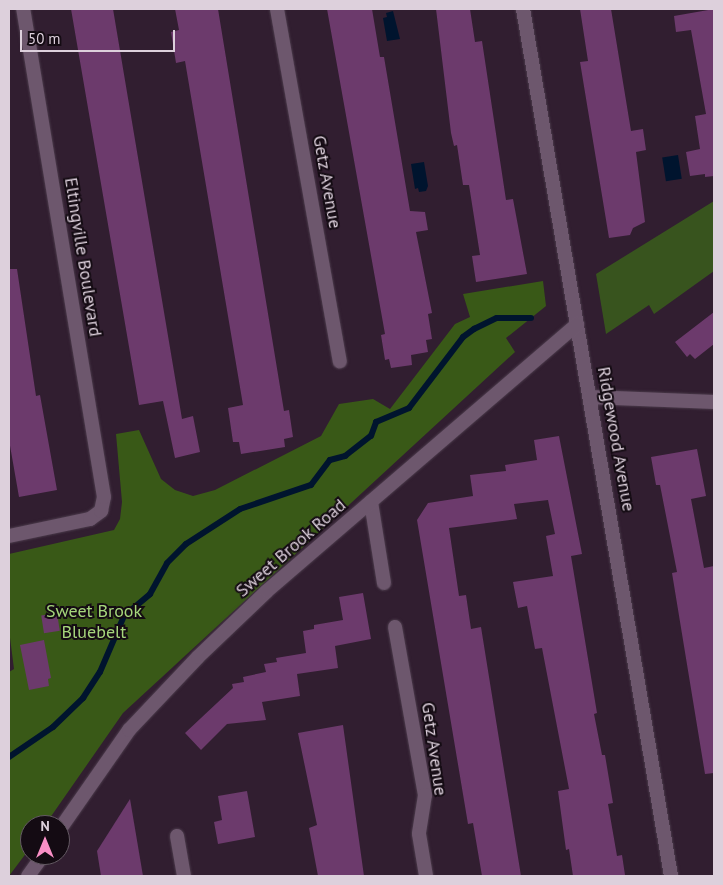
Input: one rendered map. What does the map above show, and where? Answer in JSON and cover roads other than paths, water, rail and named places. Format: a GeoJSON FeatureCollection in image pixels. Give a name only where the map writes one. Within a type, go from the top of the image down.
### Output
{"type":"FeatureCollection","features":[{"type":"Feature","properties":{"kind":"street","name":"Eltingville Boulevard"},"geometry":{"type":"LineString","coordinates":[[9,536],[90,519],[101,512],[104,497],[23,9]]}},
{"type":"Feature","properties":{"kind":"street","name":"Getz Avenue"},"geometry":{"type":"LineString","coordinates":[[277,9],[340,361]]}},
{"type":"Feature","properties":{"kind":"street","name":"Ridgewood Avenue"},"geometry":{"type":"LineString","coordinates":[[523,9],[671,876]]}},
{"type":"Feature","properties":{"kind":"street","name":"Sweet Brook Road"},"geometry":{"type":"LineString","coordinates":[[70,815],[129,730],[267,591],[577,324]]}},
{"type":"Feature","properties":{"kind":"street"},"geometry":{"type":"LineString","coordinates":[[590,397],[714,402]]}},
{"type":"Feature","properties":{"kind":"street"},"geometry":{"type":"LineString","coordinates":[[371,502],[384,583]]}},
{"type":"Feature","properties":{"kind":"street","name":"Getz Avenue"},"geometry":{"type":"LineString","coordinates":[[395,627],[425,795],[419,834],[426,876]]}},
{"type":"Feature","properties":{"kind":"street"},"geometry":{"type":"LineString","coordinates":[[177,836],[184,876]]}},
{"type":"Feature","properties":{"kind":"street"},"geometry":{"type":"LineString","coordinates":[[28,876],[36,865]]}},
{"type":"Feature","properties":{"kind":"water"},"geometry":{"type":"Polygon","coordinates":[[[393,11],[400,39],[387,41],[383,18],[387,17],[386,13],[393,11]]]}},
{"type":"Feature","properties":{"kind":"water"},"geometry":{"type":"Polygon","coordinates":[[[678,155],[682,179],[666,181],[662,158],[678,155]]]}},
{"type":"Feature","properties":{"kind":"water"},"geometry":{"type":"Polygon","coordinates":[[[424,162],[428,186],[426,191],[419,192],[418,188],[415,189],[411,164],[424,162]]]}},
{"type":"Feature","properties":{"kind":"waterway"},"geometry":{"type":"LineString","coordinates":[[9,757],[53,727],[83,698],[100,672],[124,616],[150,594],[167,563],[186,544],[240,509],[311,485],[330,460],[345,456],[371,436],[376,422],[409,408],[463,337],[474,329],[497,318],[531,318]]}},
{"type":"Feature","properties":{"kind":"park label","name":"Sweet Brook Bluebelt"},"geometry":{"type":"Point","coordinates":[94,622]}}]}
